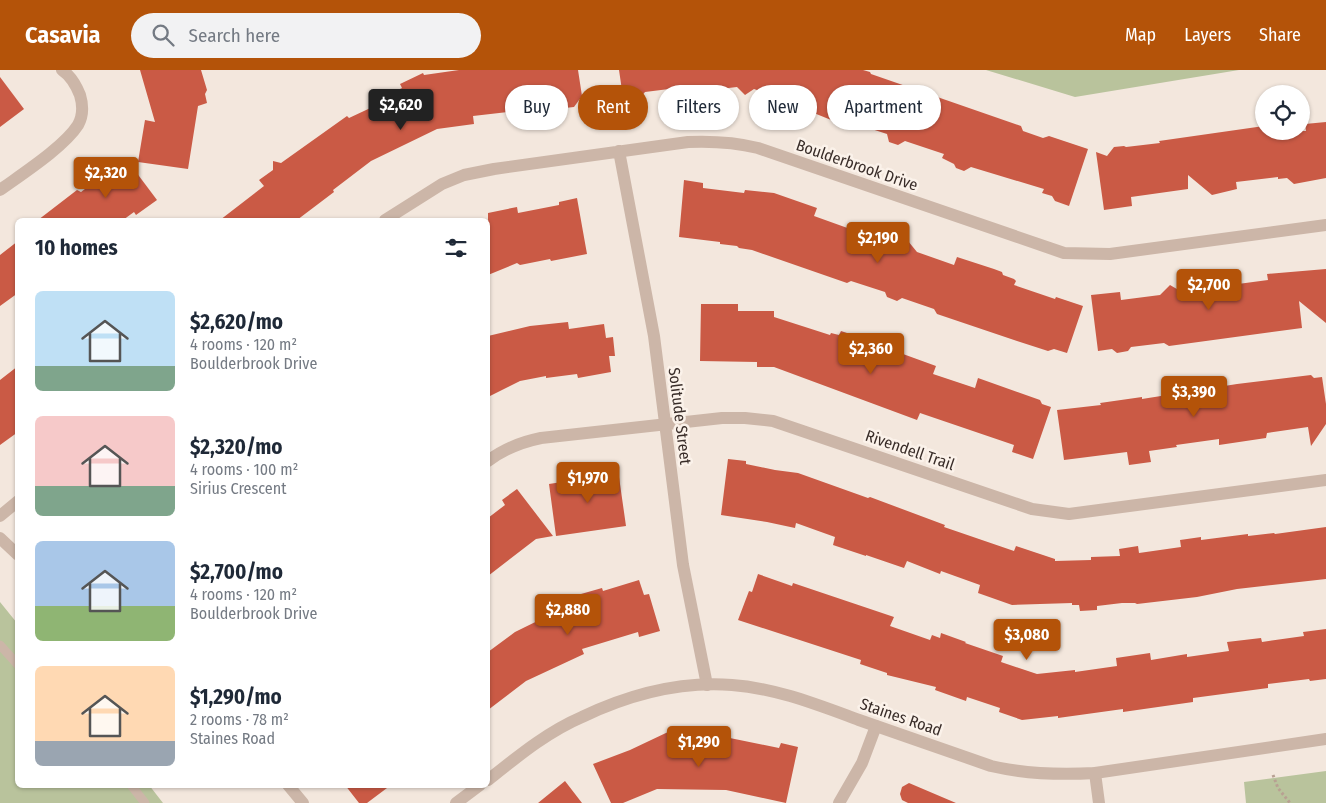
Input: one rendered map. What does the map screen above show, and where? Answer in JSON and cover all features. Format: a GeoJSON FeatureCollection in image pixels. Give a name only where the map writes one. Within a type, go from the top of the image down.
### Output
{"type":"FeatureCollection","features":[{"type":"Feature","properties":{"kind":"street"},"geometry":{"type":"LineString","coordinates":[[0,190],[67,138],[78,124],[83,110],[82,100],[73,81],[62,70]]}},
{"type":"Feature","properties":{"kind":"street","name":"Boulderbrook Drive"},"geometry":{"type":"LineString","coordinates":[[388,218],[442,184],[464,175],[494,169],[688,142],[715,141],[758,148],[1064,253],[1110,254],[1326,225]]}},
{"type":"Feature","properties":{"kind":"street","name":"Solitude Street"},"geometry":{"type":"LineString","coordinates":[[619,152],[654,336],[683,565],[706,685]]}},
{"type":"Feature","properties":{"kind":"street","name":"Rivendell Trail"},"geometry":{"type":"LineString","coordinates":[[490,460],[510,447],[534,439],[722,418],[745,418],[773,421],[1032,509],[1069,514],[1326,480]]}},
{"type":"Feature","properties":{"kind":"street"},"geometry":{"type":"LineString","coordinates":[[0,516],[15,504]]}},
{"type":"Feature","properties":{"kind":"street"},"geometry":{"type":"LineString","coordinates":[[0,538],[15,552]]}},
{"type":"Feature","properties":{"kind":"street","name":"Staines Road"},"geometry":{"type":"LineString","coordinates":[[490,779],[539,742],[580,717],[614,703],[680,686],[731,685],[756,688],[801,699],[991,766],[1061,774],[1095,773],[1326,739]]}},
{"type":"Feature","properties":{"kind":"street"},"geometry":{"type":"LineString","coordinates":[[839,803],[862,763],[876,726]]}},
{"type":"Feature","properties":{"kind":"street"},"geometry":{"type":"LineString","coordinates":[[1095,773],[1099,803]]}},
{"type":"Feature","properties":{"kind":"street"},"geometry":{"type":"LineString","coordinates":[[290,788],[303,803]]}},
{"type":"Feature","properties":{"kind":"street"},"geometry":{"type":"LineString","coordinates":[[456,803],[476,788]]}},
{"type":"Feature","properties":{"kind":"lane"},"geometry":{"type":"LineString","coordinates":[[0,645],[15,661]]}},
{"type":"Feature","properties":{"kind":"lane"},"geometry":{"type":"LineString","coordinates":[[133,788],[145,803]]}},
{"type":"Feature","properties":{"kind":"path"},"geometry":{"type":"LineString","coordinates":[[1273,775],[1278,788],[1290,803]]}},
{"type":"Feature","properties":{"kind":"green space"},"geometry":{"type":"Polygon","coordinates":[[[986,70],[1239,70],[1075,97],[986,70]]]}},
{"type":"Feature","properties":{"kind":"green space"},"geometry":{"type":"Polygon","coordinates":[[[0,602],[15,621],[15,788],[151,788],[163,803],[0,803],[0,602]]]}},
{"type":"Feature","properties":{"kind":"green space"},"geometry":{"type":"Polygon","coordinates":[[[1326,771],[1326,803],[1246,803],[1244,782],[1326,771]]]}},
{"type":"Feature","properties":{"kind":"building"},"geometry":{"type":"Polygon","coordinates":[[[140,70],[201,70],[207,90],[205,94],[207,103],[198,106],[188,169],[138,162],[145,120],[155,122],[140,70]]]}},
{"type":"Feature","properties":{"kind":"building"},"geometry":{"type":"Polygon","coordinates":[[[459,70],[578,70],[580,85],[578,85],[578,102],[574,107],[568,108],[568,85],[505,85],[505,112],[473,116],[474,124],[437,129],[371,161],[300,218],[223,218],[264,186],[259,180],[273,170],[273,161],[281,163],[347,116],[349,118],[396,96],[394,92],[402,88],[400,84],[423,73],[424,75],[459,70]]]}},
{"type":"Feature","properties":{"kind":"building"},"geometry":{"type":"Polygon","coordinates":[[[619,70],[863,70],[903,85],[827,85],[827,118],[817,114],[817,85],[749,85],[749,92],[745,95],[739,89],[739,85],[658,85],[658,90],[648,92],[648,85],[621,85],[619,70]]]}},
{"type":"Feature","properties":{"kind":"building"},"geometry":{"type":"Polygon","coordinates":[[[0,77],[24,109],[0,127],[0,77]]]}},
{"type":"Feature","properties":{"kind":"building"},"geometry":{"type":"Polygon","coordinates":[[[941,98],[1021,126],[1023,131],[1043,138],[1049,136],[1088,149],[1069,206],[1055,201],[1052,196],[1042,193],[1044,189],[971,167],[964,171],[942,158],[944,154],[905,141],[898,145],[889,142],[887,134],[875,130],[941,130],[941,98]]]}},
{"type":"Feature","properties":{"kind":"building"},"geometry":{"type":"Polygon","coordinates":[[[1326,122],[1326,178],[1294,184],[1287,178],[1278,179],[1278,177],[1236,182],[1237,189],[1212,195],[1188,175],[1188,189],[1131,197],[1132,206],[1104,210],[1096,152],[1107,156],[1114,147],[1160,143],[1159,141],[1255,127],[1255,140],[1310,140],[1310,124],[1326,122]]]}},
{"type":"Feature","properties":{"kind":"building"},"geometry":{"type":"Polygon","coordinates":[[[122,161],[136,178],[136,172],[157,200],[136,215],[134,212],[126,218],[41,218],[77,190],[81,192],[122,161]]]}},
{"type":"Feature","properties":{"kind":"building"},"geometry":{"type":"Polygon","coordinates":[[[684,180],[703,183],[703,188],[744,193],[745,190],[774,193],[817,208],[814,216],[892,244],[908,241],[917,252],[954,265],[957,257],[994,269],[1014,279],[1016,281],[1014,285],[1083,306],[1067,353],[1054,349],[1048,351],[1017,341],[937,314],[934,309],[902,298],[897,301],[887,297],[885,292],[851,281],[847,283],[752,250],[720,244],[720,242],[679,237],[684,180]]]}},
{"type":"Feature","properties":{"kind":"building"},"geometry":{"type":"Polygon","coordinates":[[[577,198],[587,254],[520,265],[517,263],[490,274],[490,218],[488,218],[488,213],[517,207],[518,213],[559,205],[559,202],[577,198]]]}},
{"type":"Feature","properties":{"kind":"building"},"geometry":{"type":"Polygon","coordinates":[[[15,243],[15,295],[0,306],[0,255],[15,243]]]}},
{"type":"Feature","properties":{"kind":"building"},"geometry":{"type":"Polygon","coordinates":[[[1326,269],[1326,323],[1299,301],[1302,328],[1169,346],[1164,343],[1131,347],[1128,351],[1117,353],[1112,349],[1098,351],[1091,295],[1120,292],[1121,300],[1160,295],[1170,285],[1187,295],[1200,279],[1207,278],[1213,283],[1222,282],[1223,286],[1268,280],[1267,274],[1326,269]]]}},
{"type":"Feature","properties":{"kind":"building"},"geometry":{"type":"Polygon","coordinates":[[[701,304],[738,304],[738,311],[774,311],[774,317],[830,335],[831,333],[839,335],[841,331],[865,339],[861,349],[900,363],[903,354],[936,366],[933,374],[975,388],[978,378],[1040,400],[1042,404],[1051,407],[1033,459],[1012,452],[1014,445],[920,413],[917,420],[774,367],[757,367],[757,362],[700,361],[701,304]]]}},
{"type":"Feature","properties":{"kind":"building"},"geometry":{"type":"Polygon","coordinates":[[[568,322],[569,329],[604,324],[606,338],[613,337],[615,356],[609,356],[611,372],[578,378],[577,374],[546,378],[546,376],[520,381],[490,396],[490,336],[530,326],[568,322]]]}},
{"type":"Feature","properties":{"kind":"building"},"geometry":{"type":"Polygon","coordinates":[[[15,368],[15,434],[0,445],[0,380],[15,368]]]}},
{"type":"Feature","properties":{"kind":"building"},"geometry":{"type":"Polygon","coordinates":[[[1311,375],[1314,378],[1322,377],[1326,404],[1326,424],[1311,446],[1308,427],[1267,433],[1266,438],[1219,445],[1219,439],[1176,445],[1177,447],[1149,451],[1151,462],[1129,465],[1127,452],[1064,460],[1057,410],[1311,375]]]}},
{"type":"Feature","properties":{"kind":"building"},"geometry":{"type":"Polygon","coordinates":[[[728,459],[746,461],[746,464],[775,470],[798,473],[868,498],[870,497],[945,525],[944,527],[1014,551],[1016,546],[1055,559],[1055,561],[1091,560],[1091,557],[1120,556],[1119,549],[1138,546],[1139,553],[1181,547],[1180,540],[1201,537],[1201,540],[1248,534],[1248,536],[1275,534],[1326,527],[1326,579],[1237,589],[1197,597],[1137,604],[1122,603],[1097,606],[1097,610],[1080,611],[1079,605],[1072,605],[1072,603],[1012,605],[978,593],[980,585],[941,571],[940,574],[907,561],[904,568],[833,545],[835,537],[796,523],[795,528],[721,515],[728,459]]]}},
{"type":"Feature","properties":{"kind":"building"},"geometry":{"type":"Polygon","coordinates":[[[618,470],[626,526],[556,536],[549,484],[600,476],[600,472],[618,470]]]}},
{"type":"Feature","properties":{"kind":"building"},"geometry":{"type":"Polygon","coordinates":[[[517,489],[553,536],[536,539],[490,574],[490,516],[505,505],[502,500],[517,489]]]}},
{"type":"Feature","properties":{"kind":"building"},"geometry":{"type":"Polygon","coordinates":[[[758,574],[792,586],[793,583],[894,617],[890,626],[930,640],[932,635],[940,638],[941,633],[1003,656],[1001,662],[1037,674],[1075,670],[1075,672],[1117,666],[1116,658],[1150,653],[1151,660],[1187,654],[1187,657],[1229,651],[1227,642],[1261,638],[1262,642],[1304,636],[1303,632],[1326,629],[1326,679],[1268,684],[1268,688],[1193,698],[1193,702],[1123,712],[1123,709],[1058,718],[1058,716],[1022,720],[999,712],[1000,708],[967,697],[966,701],[935,690],[936,687],[887,675],[887,673],[860,664],[861,660],[738,620],[749,591],[752,592],[758,574]]]}},
{"type":"Feature","properties":{"kind":"building"},"geometry":{"type":"Polygon","coordinates":[[[639,580],[644,595],[649,594],[660,631],[639,637],[638,632],[582,649],[584,654],[526,681],[490,708],[490,651],[515,632],[576,602],[574,596],[602,588],[603,591],[639,580]]]}},
{"type":"Feature","properties":{"kind":"building"},"geometry":{"type":"Polygon","coordinates":[[[668,732],[692,732],[692,740],[725,740],[725,737],[779,748],[781,743],[798,747],[786,803],[726,790],[657,789],[623,803],[611,803],[593,764],[630,750],[668,732]]]}},
{"type":"Feature","properties":{"kind":"building"},"geometry":{"type":"Polygon","coordinates":[[[565,781],[582,803],[538,803],[565,781]]]}},
{"type":"Feature","properties":{"kind":"building"},"geometry":{"type":"Polygon","coordinates":[[[909,783],[956,803],[908,803],[902,800],[900,794],[902,787],[909,783]]]}},
{"type":"Feature","properties":{"kind":"building"},"geometry":{"type":"Polygon","coordinates":[[[347,788],[387,788],[367,803],[359,803],[347,788]]]}}]}
